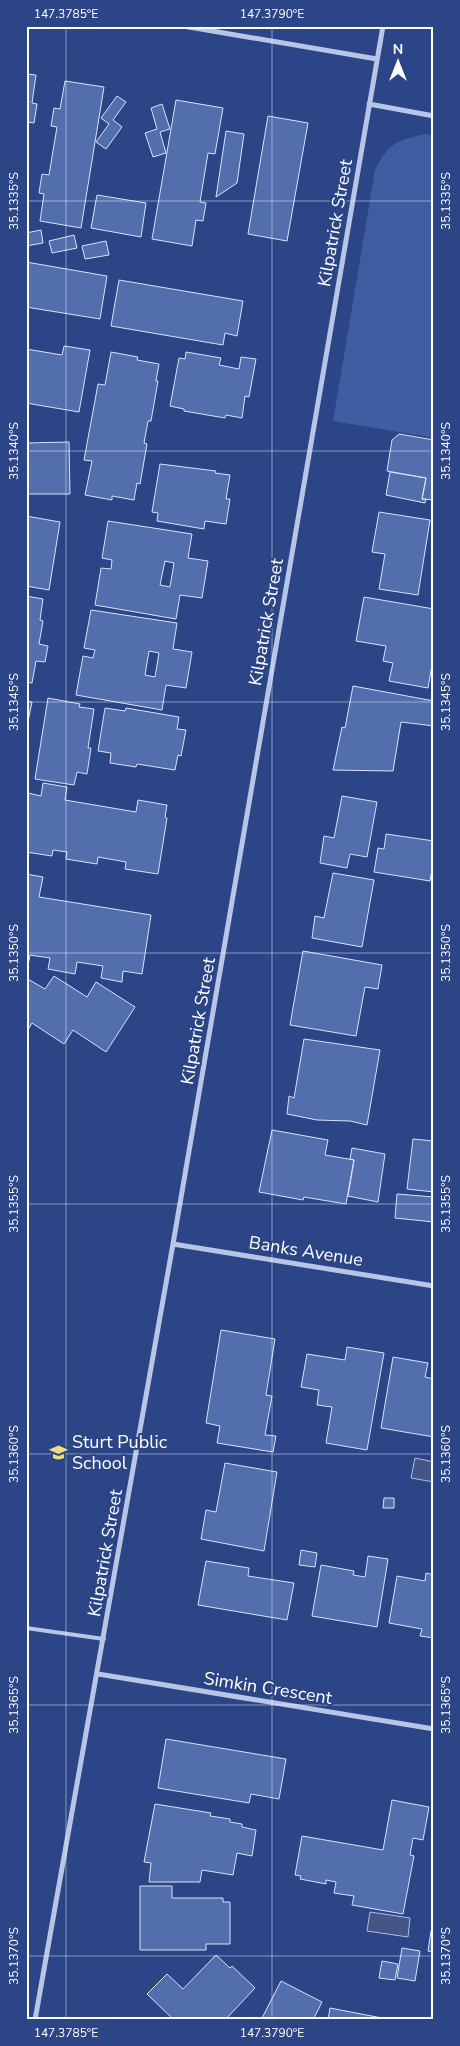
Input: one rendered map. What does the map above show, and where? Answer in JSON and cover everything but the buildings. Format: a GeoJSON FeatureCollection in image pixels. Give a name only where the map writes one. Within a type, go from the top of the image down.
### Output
{"type":"FeatureCollection","features":[{"type":"Feature","properties":{"kind":"street"},"geometry":{"type":"LineString","coordinates":[[183,26],[377,59]]}},
{"type":"Feature","properties":{"kind":"street","name":"Kilpatrick Street"},"geometry":{"type":"LineString","coordinates":[[35,2020],[98,1674],[383,26]]}},
{"type":"Feature","properties":{"kind":"street"},"geometry":{"type":"LineString","coordinates":[[369,104],[434,116]]}},
{"type":"Feature","properties":{"kind":"street","name":"Banks Avenue"},"geometry":{"type":"LineString","coordinates":[[173,1244],[434,1286]]}},
{"type":"Feature","properties":{"kind":"street","name":"Simkin Crescent"},"geometry":{"type":"LineString","coordinates":[[98,1674],[434,1729]]}},
{"type":"Feature","properties":{"kind":"lane"},"geometry":{"type":"LineString","coordinates":[[26,1628],[104,1639]]}},
{"type":"Feature","properties":{"kind":"shaded area"},"geometry":{"type":"Polygon","coordinates":[[[426,134],[434,136],[434,438],[333,421],[375,170],[385,153],[395,144],[408,138],[426,134]]]}},
{"type":"Feature","properties":{"kind":"shaded area"},"geometry":{"type":"Polygon","coordinates":[[[415,1458],[434,1462],[434,1482],[411,1478],[415,1458]]]}},
{"type":"Feature","properties":{"kind":"shaded area"},"geometry":{"type":"Polygon","coordinates":[[[370,1912],[410,1918],[408,1937],[367,1931],[370,1912]]]}},
{"type":"Feature","properties":{"kind":"place","name":"Sturt Public School"},"geometry":{"type":"Point","coordinates":[58,1452]}}]}
